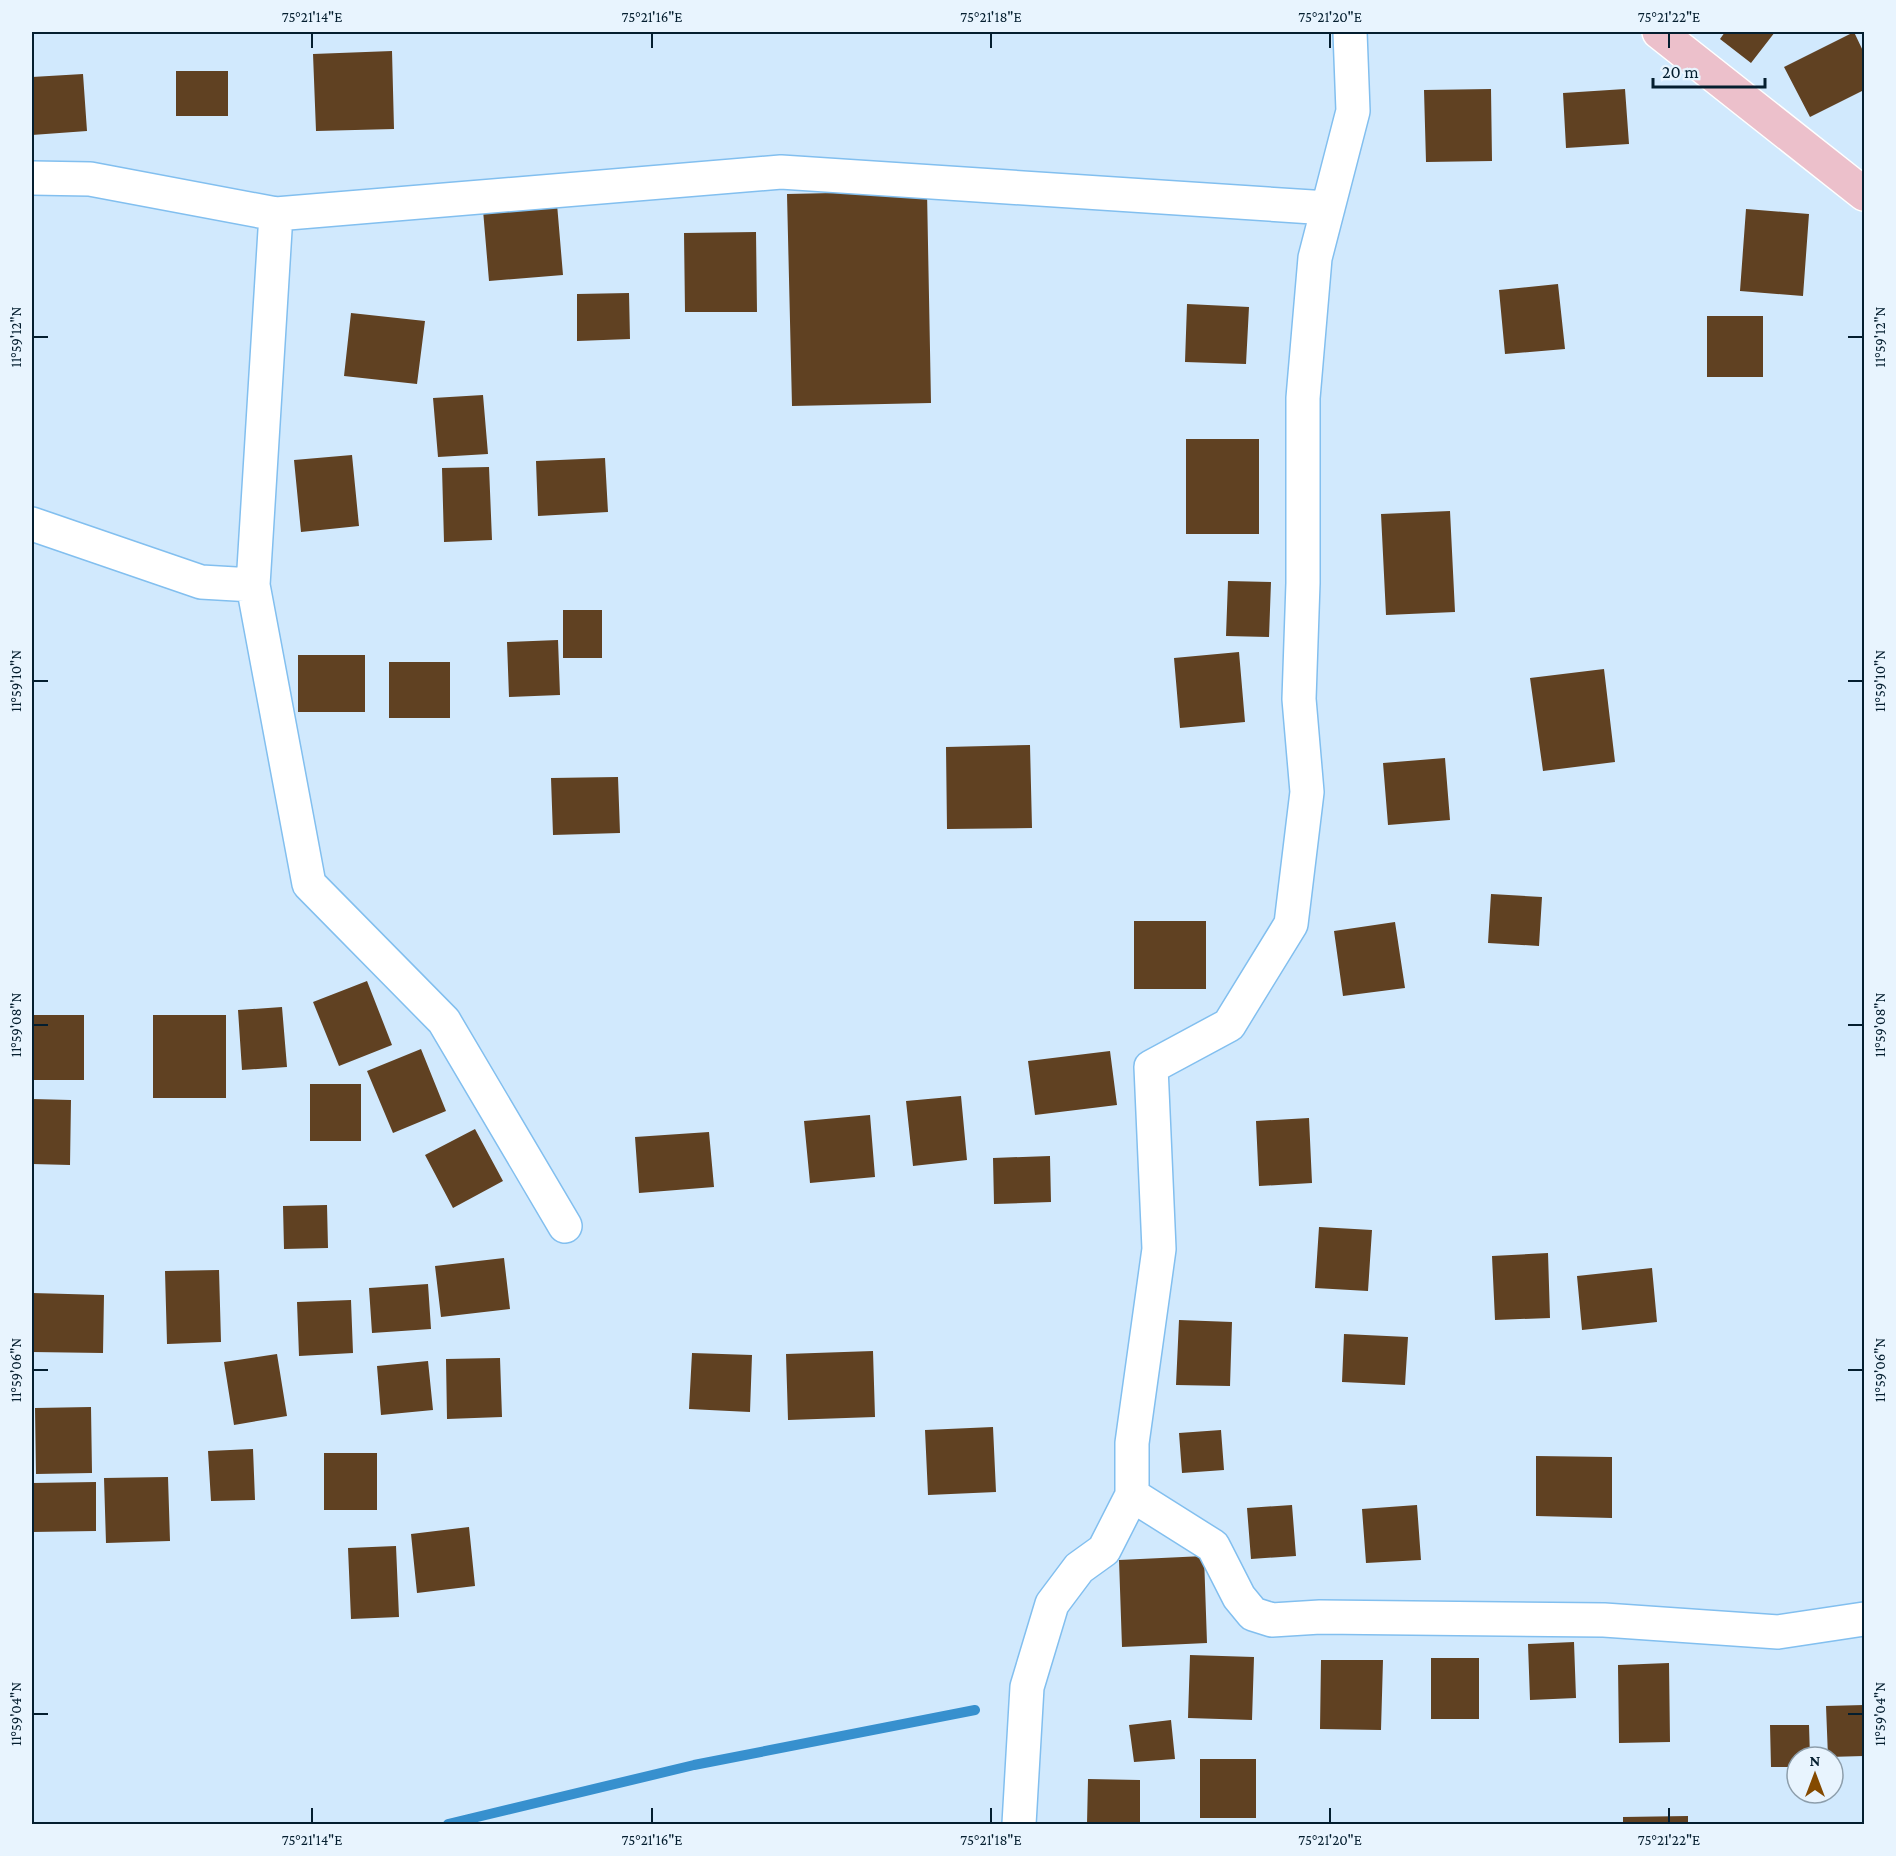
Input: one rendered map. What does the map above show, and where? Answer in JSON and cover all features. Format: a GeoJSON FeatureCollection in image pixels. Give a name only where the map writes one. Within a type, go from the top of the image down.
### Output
{"type":"FeatureCollection","features":[{"type":"Feature","properties":{"kind":"main road"},"geometry":{"type":"LineString","coordinates":[[1659,32],[1864,194]]}},
{"type":"Feature","properties":{"kind":"street"},"geometry":{"type":"LineString","coordinates":[[1019,1824],[1027,1687],[1052,1604],[1079,1568],[1104,1550],[1132,1495],[1132,1443],[1159,1249],[1151,1067],[1229,1025],[1291,924],[1307,792],[1299,699],[1303,583],[1303,398],[1315,258],[1353,111],[1350,32]]}},
{"type":"Feature","properties":{"kind":"street"},"geometry":{"type":"LineString","coordinates":[[32,178],[90,179],[276,214],[781,172],[1328,208]]}},
{"type":"Feature","properties":{"kind":"street"},"geometry":{"type":"LineString","coordinates":[[276,214],[253,585],[309,884],[444,1022],[565,1226]]}},
{"type":"Feature","properties":{"kind":"street"},"geometry":{"type":"LineString","coordinates":[[32,524],[201,582],[253,585]]}},
{"type":"Feature","properties":{"kind":"street"},"geometry":{"type":"LineString","coordinates":[[1132,1495],[1214,1546],[1239,1597],[1252,1614],[1272,1620],[1419,1617],[1604,1620],[1778,1632],[1864,1618]]}},
{"type":"Feature","properties":{"kind":"building"},"geometry":{"type":"Polygon","coordinates":[[[1725,32],[1775,32],[1751,63],[1720,39],[1725,32]]]}},
{"type":"Feature","properties":{"kind":"building"},"geometry":{"type":"Polygon","coordinates":[[[1854,32],[1864,53],[1864,90],[1810,117],[1784,67],[1854,32]]]}},
{"type":"Feature","properties":{"kind":"building"},"geometry":{"type":"Polygon","coordinates":[[[392,51],[394,129],[316,131],[313,54],[392,51]]]}},
{"type":"Feature","properties":{"kind":"building"},"geometry":{"type":"Polygon","coordinates":[[[176,71],[228,71],[228,116],[176,116],[176,71]]]}},
{"type":"Feature","properties":{"kind":"building"},"geometry":{"type":"Polygon","coordinates":[[[83,74],[87,131],[32,135],[32,77],[83,74]]]}},
{"type":"Feature","properties":{"kind":"building"},"geometry":{"type":"Polygon","coordinates":[[[1491,89],[1492,161],[1426,162],[1424,90],[1491,89]]]}},
{"type":"Feature","properties":{"kind":"building"},"geometry":{"type":"Polygon","coordinates":[[[1625,89],[1629,144],[1566,148],[1563,93],[1625,89]]]}},
{"type":"Feature","properties":{"kind":"building"},"geometry":{"type":"Polygon","coordinates":[[[927,191],[931,403],[792,406],[787,194],[927,191]]]}},
{"type":"Feature","properties":{"kind":"building"},"geometry":{"type":"Polygon","coordinates":[[[557,204],[563,275],[489,281],[483,210],[557,204]]]}},
{"type":"Feature","properties":{"kind":"building"},"geometry":{"type":"Polygon","coordinates":[[[1746,209],[1809,214],[1803,296],[1740,291],[1746,209]]]}},
{"type":"Feature","properties":{"kind":"building"},"geometry":{"type":"Polygon","coordinates":[[[756,232],[757,312],[685,312],[684,233],[756,232]]]}},
{"type":"Feature","properties":{"kind":"building"},"geometry":{"type":"Polygon","coordinates":[[[1558,284],[1565,349],[1505,354],[1499,290],[1558,284]]]}},
{"type":"Feature","properties":{"kind":"building"},"geometry":{"type":"Polygon","coordinates":[[[629,293],[630,339],[577,341],[577,294],[629,293]]]}},
{"type":"Feature","properties":{"kind":"building"},"geometry":{"type":"Polygon","coordinates":[[[1187,304],[1249,307],[1246,364],[1185,362],[1187,304]]]}},
{"type":"Feature","properties":{"kind":"building"},"geometry":{"type":"Polygon","coordinates":[[[351,313],[425,321],[417,384],[344,376],[351,313]]]}},
{"type":"Feature","properties":{"kind":"building"},"geometry":{"type":"Polygon","coordinates":[[[1707,316],[1763,316],[1763,377],[1707,377],[1707,316]]]}},
{"type":"Feature","properties":{"kind":"building"},"geometry":{"type":"Polygon","coordinates":[[[483,395],[488,454],[438,457],[433,398],[483,395]]]}},
{"type":"Feature","properties":{"kind":"building"},"geometry":{"type":"Polygon","coordinates":[[[1186,439],[1259,439],[1259,534],[1186,534],[1186,439]]]}},
{"type":"Feature","properties":{"kind":"building"},"geometry":{"type":"Polygon","coordinates":[[[352,455],[359,526],[301,532],[294,460],[352,455]]]}},
{"type":"Feature","properties":{"kind":"building"},"geometry":{"type":"Polygon","coordinates":[[[605,458],[608,512],[538,516],[536,461],[605,458]]]}},
{"type":"Feature","properties":{"kind":"building"},"geometry":{"type":"Polygon","coordinates":[[[489,467],[492,540],[444,542],[442,468],[489,467]]]}},
{"type":"Feature","properties":{"kind":"building"},"geometry":{"type":"Polygon","coordinates":[[[1450,511],[1455,612],[1386,615],[1381,514],[1450,511]]]}},
{"type":"Feature","properties":{"kind":"building"},"geometry":{"type":"Polygon","coordinates":[[[1228,581],[1271,582],[1269,637],[1226,636],[1228,581]]]}},
{"type":"Feature","properties":{"kind":"building"},"geometry":{"type":"Polygon","coordinates":[[[563,610],[602,610],[602,658],[563,658],[563,610]]]}},
{"type":"Feature","properties":{"kind":"building"},"geometry":{"type":"Polygon","coordinates":[[[558,640],[560,695],[509,697],[507,642],[558,640]]]}},
{"type":"Feature","properties":{"kind":"building"},"geometry":{"type":"Polygon","coordinates":[[[1239,652],[1245,722],[1180,728],[1174,658],[1239,652]]]}},
{"type":"Feature","properties":{"kind":"building"},"geometry":{"type":"Polygon","coordinates":[[[298,655],[365,655],[365,712],[298,712],[298,655]]]}},
{"type":"Feature","properties":{"kind":"building"},"geometry":{"type":"Polygon","coordinates":[[[389,662],[450,662],[450,718],[389,718],[389,662]]]}},
{"type":"Feature","properties":{"kind":"building"},"geometry":{"type":"Polygon","coordinates":[[[1604,669],[1615,762],[1543,771],[1530,678],[1604,669]]]}},
{"type":"Feature","properties":{"kind":"building"},"geometry":{"type":"Polygon","coordinates":[[[1030,745],[1032,828],[947,829],[946,747],[1030,745]]]}},
{"type":"Feature","properties":{"kind":"building"},"geometry":{"type":"Polygon","coordinates":[[[1445,758],[1450,820],[1388,825],[1383,763],[1445,758]]]}},
{"type":"Feature","properties":{"kind":"building"},"geometry":{"type":"Polygon","coordinates":[[[618,777],[620,833],[553,835],[551,778],[618,777]]]}},
{"type":"Feature","properties":{"kind":"building"},"geometry":{"type":"Polygon","coordinates":[[[1491,894],[1542,897],[1539,946],[1488,943],[1491,894]]]}},
{"type":"Feature","properties":{"kind":"building"},"geometry":{"type":"Polygon","coordinates":[[[1134,921],[1206,921],[1206,989],[1134,989],[1134,921]]]}},
{"type":"Feature","properties":{"kind":"building"},"geometry":{"type":"Polygon","coordinates":[[[1395,922],[1405,988],[1343,996],[1334,931],[1395,922]]]}},
{"type":"Feature","properties":{"kind":"building"},"geometry":{"type":"Polygon","coordinates":[[[367,981],[392,1045],[339,1066],[313,1002],[367,981]]]}},
{"type":"Feature","properties":{"kind":"building"},"geometry":{"type":"Polygon","coordinates":[[[282,1007],[287,1067],[242,1070],[238,1010],[282,1007]]]}},
{"type":"Feature","properties":{"kind":"building"},"geometry":{"type":"Polygon","coordinates":[[[32,1015],[84,1015],[84,1080],[32,1080],[32,1015]]]}},
{"type":"Feature","properties":{"kind":"building"},"geometry":{"type":"Polygon","coordinates":[[[153,1015],[226,1015],[226,1098],[153,1098],[153,1015]]]}},
{"type":"Feature","properties":{"kind":"building"},"geometry":{"type":"Polygon","coordinates":[[[421,1049],[446,1111],[393,1133],[367,1071],[421,1049]]]}},
{"type":"Feature","properties":{"kind":"building"},"geometry":{"type":"Polygon","coordinates":[[[1110,1051],[1117,1105],[1035,1115],[1028,1061],[1110,1051]]]}},
{"type":"Feature","properties":{"kind":"building"},"geometry":{"type":"Polygon","coordinates":[[[310,1084],[361,1084],[361,1141],[310,1141],[310,1084]]]}},
{"type":"Feature","properties":{"kind":"building"},"geometry":{"type":"Polygon","coordinates":[[[961,1096],[967,1160],[913,1166],[906,1101],[961,1096]]]}},
{"type":"Feature","properties":{"kind":"building"},"geometry":{"type":"Polygon","coordinates":[[[32,1099],[71,1100],[70,1165],[32,1164],[32,1099]]]}},
{"type":"Feature","properties":{"kind":"building"},"geometry":{"type":"Polygon","coordinates":[[[870,1115],[875,1177],[810,1183],[804,1121],[870,1115]]]}},
{"type":"Feature","properties":{"kind":"building"},"geometry":{"type":"Polygon","coordinates":[[[1309,1118],[1312,1183],[1259,1186],[1256,1121],[1309,1118]]]}},
{"type":"Feature","properties":{"kind":"building"},"geometry":{"type":"Polygon","coordinates":[[[475,1129],[503,1181],[453,1208],[425,1155],[475,1129]]]}},
{"type":"Feature","properties":{"kind":"building"},"geometry":{"type":"Polygon","coordinates":[[[709,1132],[714,1187],[639,1193],[635,1137],[709,1132]]]}},
{"type":"Feature","properties":{"kind":"building"},"geometry":{"type":"Polygon","coordinates":[[[1050,1156],[1051,1202],[994,1204],[993,1158],[1050,1156]]]}},
{"type":"Feature","properties":{"kind":"building"},"geometry":{"type":"Polygon","coordinates":[[[327,1205],[328,1248],[284,1249],[283,1206],[327,1205]]]}},
{"type":"Feature","properties":{"kind":"building"},"geometry":{"type":"Polygon","coordinates":[[[1319,1227],[1372,1230],[1368,1291],[1315,1288],[1319,1227]]]}},
{"type":"Feature","properties":{"kind":"building"},"geometry":{"type":"Polygon","coordinates":[[[1548,1253],[1550,1318],[1495,1320],[1492,1256],[1548,1253]]]}},
{"type":"Feature","properties":{"kind":"building"},"geometry":{"type":"Polygon","coordinates":[[[504,1258],[510,1309],[441,1317],[435,1266],[504,1258]]]}},
{"type":"Feature","properties":{"kind":"building"},"geometry":{"type":"Polygon","coordinates":[[[1652,1268],[1657,1322],[1582,1330],[1577,1276],[1652,1268]]]}},
{"type":"Feature","properties":{"kind":"building"},"geometry":{"type":"Polygon","coordinates":[[[219,1270],[221,1342],[167,1344],[165,1271],[219,1270]]]}},
{"type":"Feature","properties":{"kind":"building"},"geometry":{"type":"Polygon","coordinates":[[[428,1284],[431,1329],[372,1333],[369,1288],[428,1284]]]}},
{"type":"Feature","properties":{"kind":"building"},"geometry":{"type":"Polygon","coordinates":[[[32,1293],[104,1295],[103,1353],[32,1352],[32,1293]]]}},
{"type":"Feature","properties":{"kind":"building"},"geometry":{"type":"Polygon","coordinates":[[[351,1300],[353,1353],[299,1356],[297,1302],[351,1300]]]}},
{"type":"Feature","properties":{"kind":"building"},"geometry":{"type":"Polygon","coordinates":[[[1179,1320],[1232,1322],[1230,1386],[1176,1385],[1179,1320]]]}},
{"type":"Feature","properties":{"kind":"building"},"geometry":{"type":"Polygon","coordinates":[[[1344,1334],[1408,1337],[1405,1385],[1342,1382],[1344,1334]]]}},
{"type":"Feature","properties":{"kind":"building"},"geometry":{"type":"Polygon","coordinates":[[[873,1351],[875,1417],[788,1420],[786,1354],[873,1351]]]}},
{"type":"Feature","properties":{"kind":"building"},"geometry":{"type":"Polygon","coordinates":[[[692,1353],[752,1355],[750,1412],[689,1409],[692,1353]]]}},
{"type":"Feature","properties":{"kind":"building"},"geometry":{"type":"Polygon","coordinates":[[[277,1354],[287,1416],[234,1425],[224,1362],[277,1354]]]}},
{"type":"Feature","properties":{"kind":"building"},"geometry":{"type":"Polygon","coordinates":[[[500,1358],[502,1417],[447,1419],[446,1359],[500,1358]]]}},
{"type":"Feature","properties":{"kind":"building"},"geometry":{"type":"Polygon","coordinates":[[[428,1361],[433,1410],[381,1415],[377,1366],[428,1361]]]}},
{"type":"Feature","properties":{"kind":"building"},"geometry":{"type":"Polygon","coordinates":[[[91,1407],[92,1473],[36,1474],[35,1408],[91,1407]]]}},
{"type":"Feature","properties":{"kind":"building"},"geometry":{"type":"Polygon","coordinates":[[[993,1427],[996,1492],[928,1495],[925,1430],[993,1427]]]}},
{"type":"Feature","properties":{"kind":"building"},"geometry":{"type":"Polygon","coordinates":[[[1221,1430],[1224,1470],[1182,1473],[1179,1433],[1221,1430]]]}},
{"type":"Feature","properties":{"kind":"building"},"geometry":{"type":"Polygon","coordinates":[[[253,1449],[255,1500],[211,1501],[208,1451],[253,1449]]]}},
{"type":"Feature","properties":{"kind":"building"},"geometry":{"type":"Polygon","coordinates":[[[324,1453],[377,1453],[377,1510],[324,1510],[324,1453]]]}},
{"type":"Feature","properties":{"kind":"building"},"geometry":{"type":"Polygon","coordinates":[[[1536,1456],[1612,1457],[1612,1518],[1536,1516],[1536,1456]]]}},
{"type":"Feature","properties":{"kind":"building"},"geometry":{"type":"Polygon","coordinates":[[[168,1477],[170,1541],[106,1543],[104,1478],[168,1477]]]}},
{"type":"Feature","properties":{"kind":"building"},"geometry":{"type":"Polygon","coordinates":[[[96,1482],[96,1531],[32,1532],[32,1483],[96,1482]]]}},
{"type":"Feature","properties":{"kind":"building"},"geometry":{"type":"Polygon","coordinates":[[[1292,1505],[1296,1556],[1251,1559],[1247,1508],[1292,1505]]]}},
{"type":"Feature","properties":{"kind":"building"},"geometry":{"type":"Polygon","coordinates":[[[1417,1505],[1421,1560],[1366,1563],[1362,1509],[1417,1505]]]}},
{"type":"Feature","properties":{"kind":"building"},"geometry":{"type":"Polygon","coordinates":[[[469,1527],[475,1586],[417,1593],[411,1534],[469,1527]]]}},
{"type":"Feature","properties":{"kind":"building"},"geometry":{"type":"Polygon","coordinates":[[[396,1546],[399,1617],[351,1619],[348,1548],[396,1546]]]}},
{"type":"Feature","properties":{"kind":"building"},"geometry":{"type":"Polygon","coordinates":[[[1204,1556],[1207,1643],[1122,1647],[1119,1560],[1204,1556]]]}},
{"type":"Feature","properties":{"kind":"building"},"geometry":{"type":"Polygon","coordinates":[[[1574,1642],[1576,1698],[1530,1700],[1528,1644],[1574,1642]]]}},
{"type":"Feature","properties":{"kind":"building"},"geometry":{"type":"Polygon","coordinates":[[[1190,1655],[1254,1657],[1252,1720],[1188,1718],[1190,1655]]]}},
{"type":"Feature","properties":{"kind":"building"},"geometry":{"type":"Polygon","coordinates":[[[1431,1658],[1479,1658],[1479,1719],[1431,1719],[1431,1658]]]}},
{"type":"Feature","properties":{"kind":"building"},"geometry":{"type":"Polygon","coordinates":[[[1321,1660],[1383,1660],[1381,1730],[1320,1729],[1321,1660]]]}},
{"type":"Feature","properties":{"kind":"building"},"geometry":{"type":"Polygon","coordinates":[[[1669,1663],[1670,1742],[1619,1743],[1618,1665],[1669,1663]]]}},
{"type":"Feature","properties":{"kind":"building"},"geometry":{"type":"Polygon","coordinates":[[[1864,1705],[1864,1756],[1845,1757],[1845,1745],[1828,1745],[1826,1706],[1864,1705]]]}},
{"type":"Feature","properties":{"kind":"building"},"geometry":{"type":"Polygon","coordinates":[[[1171,1720],[1175,1759],[1134,1762],[1129,1725],[1171,1720]]]}},
{"type":"Feature","properties":{"kind":"building"},"geometry":{"type":"Polygon","coordinates":[[[1770,1725],[1809,1725],[1810,1745],[1785,1745],[1785,1767],[1771,1767],[1770,1725]]]}},
{"type":"Feature","properties":{"kind":"building"},"geometry":{"type":"Polygon","coordinates":[[[1200,1759],[1256,1759],[1256,1818],[1200,1818],[1200,1759]]]}},
{"type":"Feature","properties":{"kind":"building"},"geometry":{"type":"Polygon","coordinates":[[[1088,1779],[1140,1780],[1140,1824],[1087,1824],[1088,1779]]]}},
{"type":"Feature","properties":{"kind":"building"},"geometry":{"type":"Polygon","coordinates":[[[1688,1816],[1688,1824],[1623,1824],[1623,1817],[1688,1816]]]}},
{"type":"Feature","properties":{"kind":"waterway"},"geometry":{"type":"LineString","coordinates":[[448,1824],[694,1765],[975,1710]]}}]}
